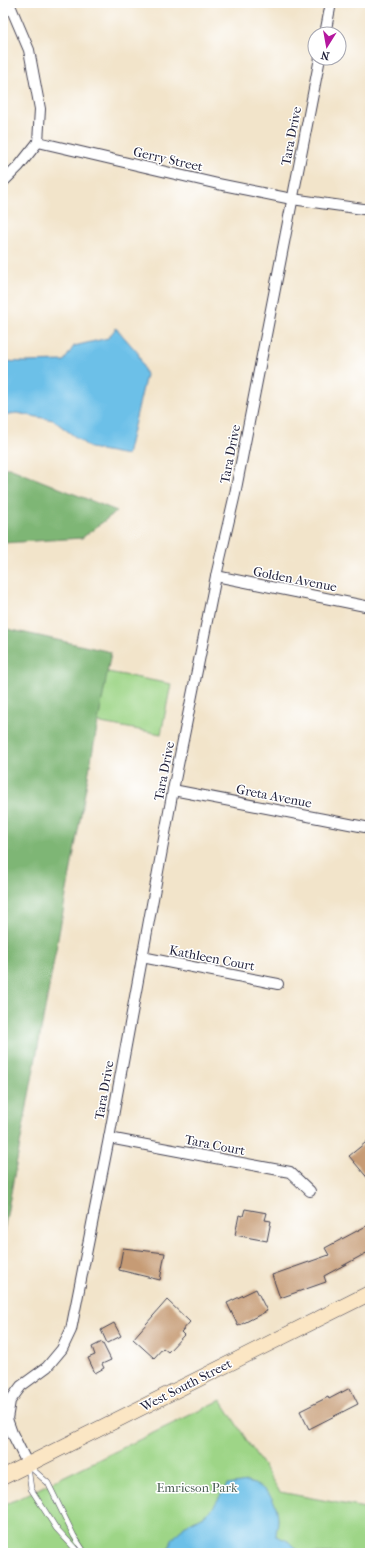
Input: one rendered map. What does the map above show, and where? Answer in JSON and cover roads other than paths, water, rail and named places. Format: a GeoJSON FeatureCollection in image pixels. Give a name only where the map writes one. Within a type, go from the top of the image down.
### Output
{"type":"FeatureCollection","features":[{"type":"Feature","properties":{"kind":"street"},"geometry":{"type":"LineString","coordinates":[[3,182],[19,166],[38,142],[40,109],[29,50],[9,3]]}},
{"type":"Feature","properties":{"kind":"street"},"geometry":{"type":"LineString","coordinates":[[327,26],[331,3]]}},
{"type":"Feature","properties":{"kind":"street","name":"Tara Drive"},"geometry":{"type":"LineString","coordinates":[[28,1464],[12,1433],[7,1419],[10,1401],[20,1386],[46,1366],[62,1349],[71,1330],[109,1138],[173,790],[216,576],[235,494],[318,66]]}},
{"type":"Feature","properties":{"kind":"street","name":"Gerry Street"},"geometry":{"type":"LineString","coordinates":[[38,142],[218,184],[292,199],[370,210]]}},
{"type":"Feature","properties":{"kind":"street","name":"Golden Avenue"},"geometry":{"type":"LineString","coordinates":[[216,576],[370,607]]}},
{"type":"Feature","properties":{"kind":"street","name":"Greta Avenue"},"geometry":{"type":"LineString","coordinates":[[173,790],[370,828]]}},
{"type":"Feature","properties":{"kind":"street","name":"Kathleen Court"},"geometry":{"type":"LineString","coordinates":[[142,957],[278,984]]}},
{"type":"Feature","properties":{"kind":"street","name":"Tara Court"},"geometry":{"type":"LineString","coordinates":[[109,1138],[290,1172],[310,1191]]}},
{"type":"Feature","properties":{"kind":"street","name":"West South Street"},"geometry":{"type":"LineString","coordinates":[[3,1477],[370,1293]]}},
{"type":"Feature","properties":{"kind":"lane"},"geometry":{"type":"LineString","coordinates":[[28,1464],[31,1489],[56,1528],[79,1553]]}},
{"type":"Feature","properties":{"kind":"lane"},"geometry":{"type":"LineString","coordinates":[[28,1464],[48,1483],[74,1536],[85,1553]]}},
{"type":"Feature","properties":{"kind":"water"},"geometry":{"type":"Polygon","coordinates":[[[116,328],[138,353],[146,375],[127,455],[90,448],[53,420],[17,413],[3,415],[3,361],[64,361],[74,346],[108,338],[116,328]]]}},
{"type":"Feature","properties":{"kind":"water"},"geometry":{"type":"Polygon","coordinates":[[[247,1482],[260,1487],[270,1495],[276,1506],[278,1522],[276,1536],[288,1541],[300,1553],[167,1553],[172,1540],[184,1526],[203,1516],[212,1509],[227,1485],[247,1482]]]}},
{"type":"Feature","properties":{"kind":"park label","name":"Emricson Park"},"geometry":{"type":"Point","coordinates":[197,1487]}}]}
